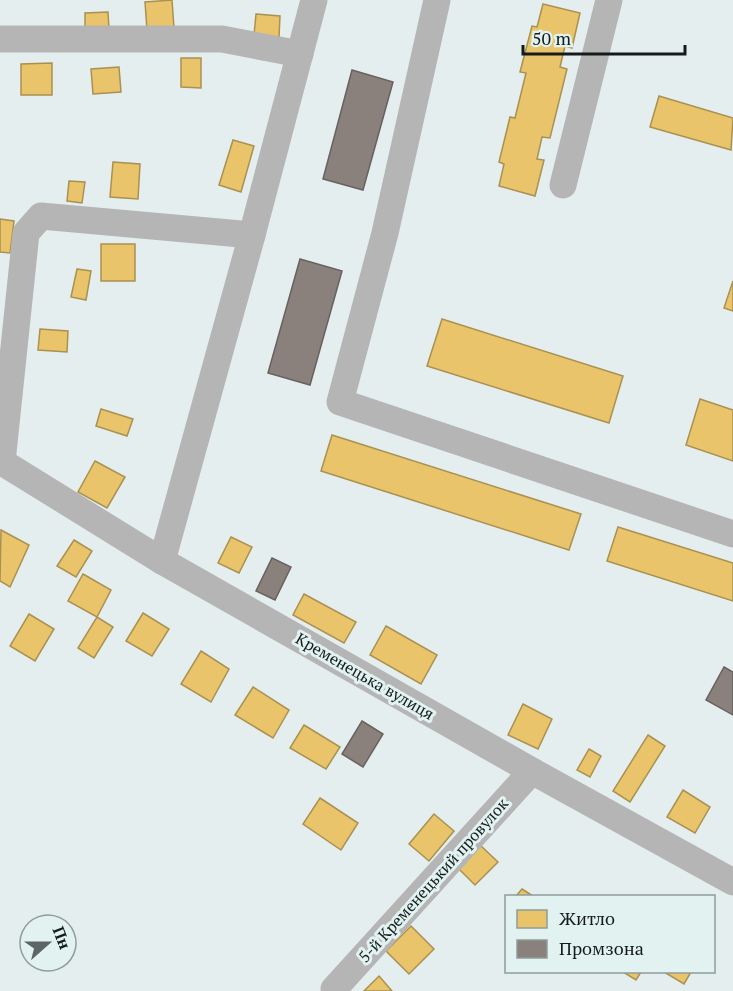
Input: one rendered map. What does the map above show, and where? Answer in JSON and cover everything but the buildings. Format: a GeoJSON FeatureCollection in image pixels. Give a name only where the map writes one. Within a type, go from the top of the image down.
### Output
{"type":"FeatureCollection","features":[{"type":"Feature","properties":{"kind":"street"},"geometry":{"type":"LineString","coordinates":[[162,561],[314,0]]}},
{"type":"Feature","properties":{"kind":"street"},"geometry":{"type":"LineString","coordinates":[[437,0],[385,233],[339,402],[733,534]]}},
{"type":"Feature","properties":{"kind":"street"},"geometry":{"type":"LineString","coordinates":[[563,184],[609,0]]}},
{"type":"Feature","properties":{"kind":"street"},"geometry":{"type":"LineString","coordinates":[[0,39],[222,39],[300,54]]}},
{"type":"Feature","properties":{"kind":"street","name":"Кременецька вулиця"},"geometry":{"type":"LineString","coordinates":[[252,235],[41,216],[26,233],[2,462],[162,561],[733,882]]}},
{"type":"Feature","properties":{"kind":"street","name":"5-й Кременецький провулок"},"geometry":{"type":"LineString","coordinates":[[334,989],[532,771]]}}]}
